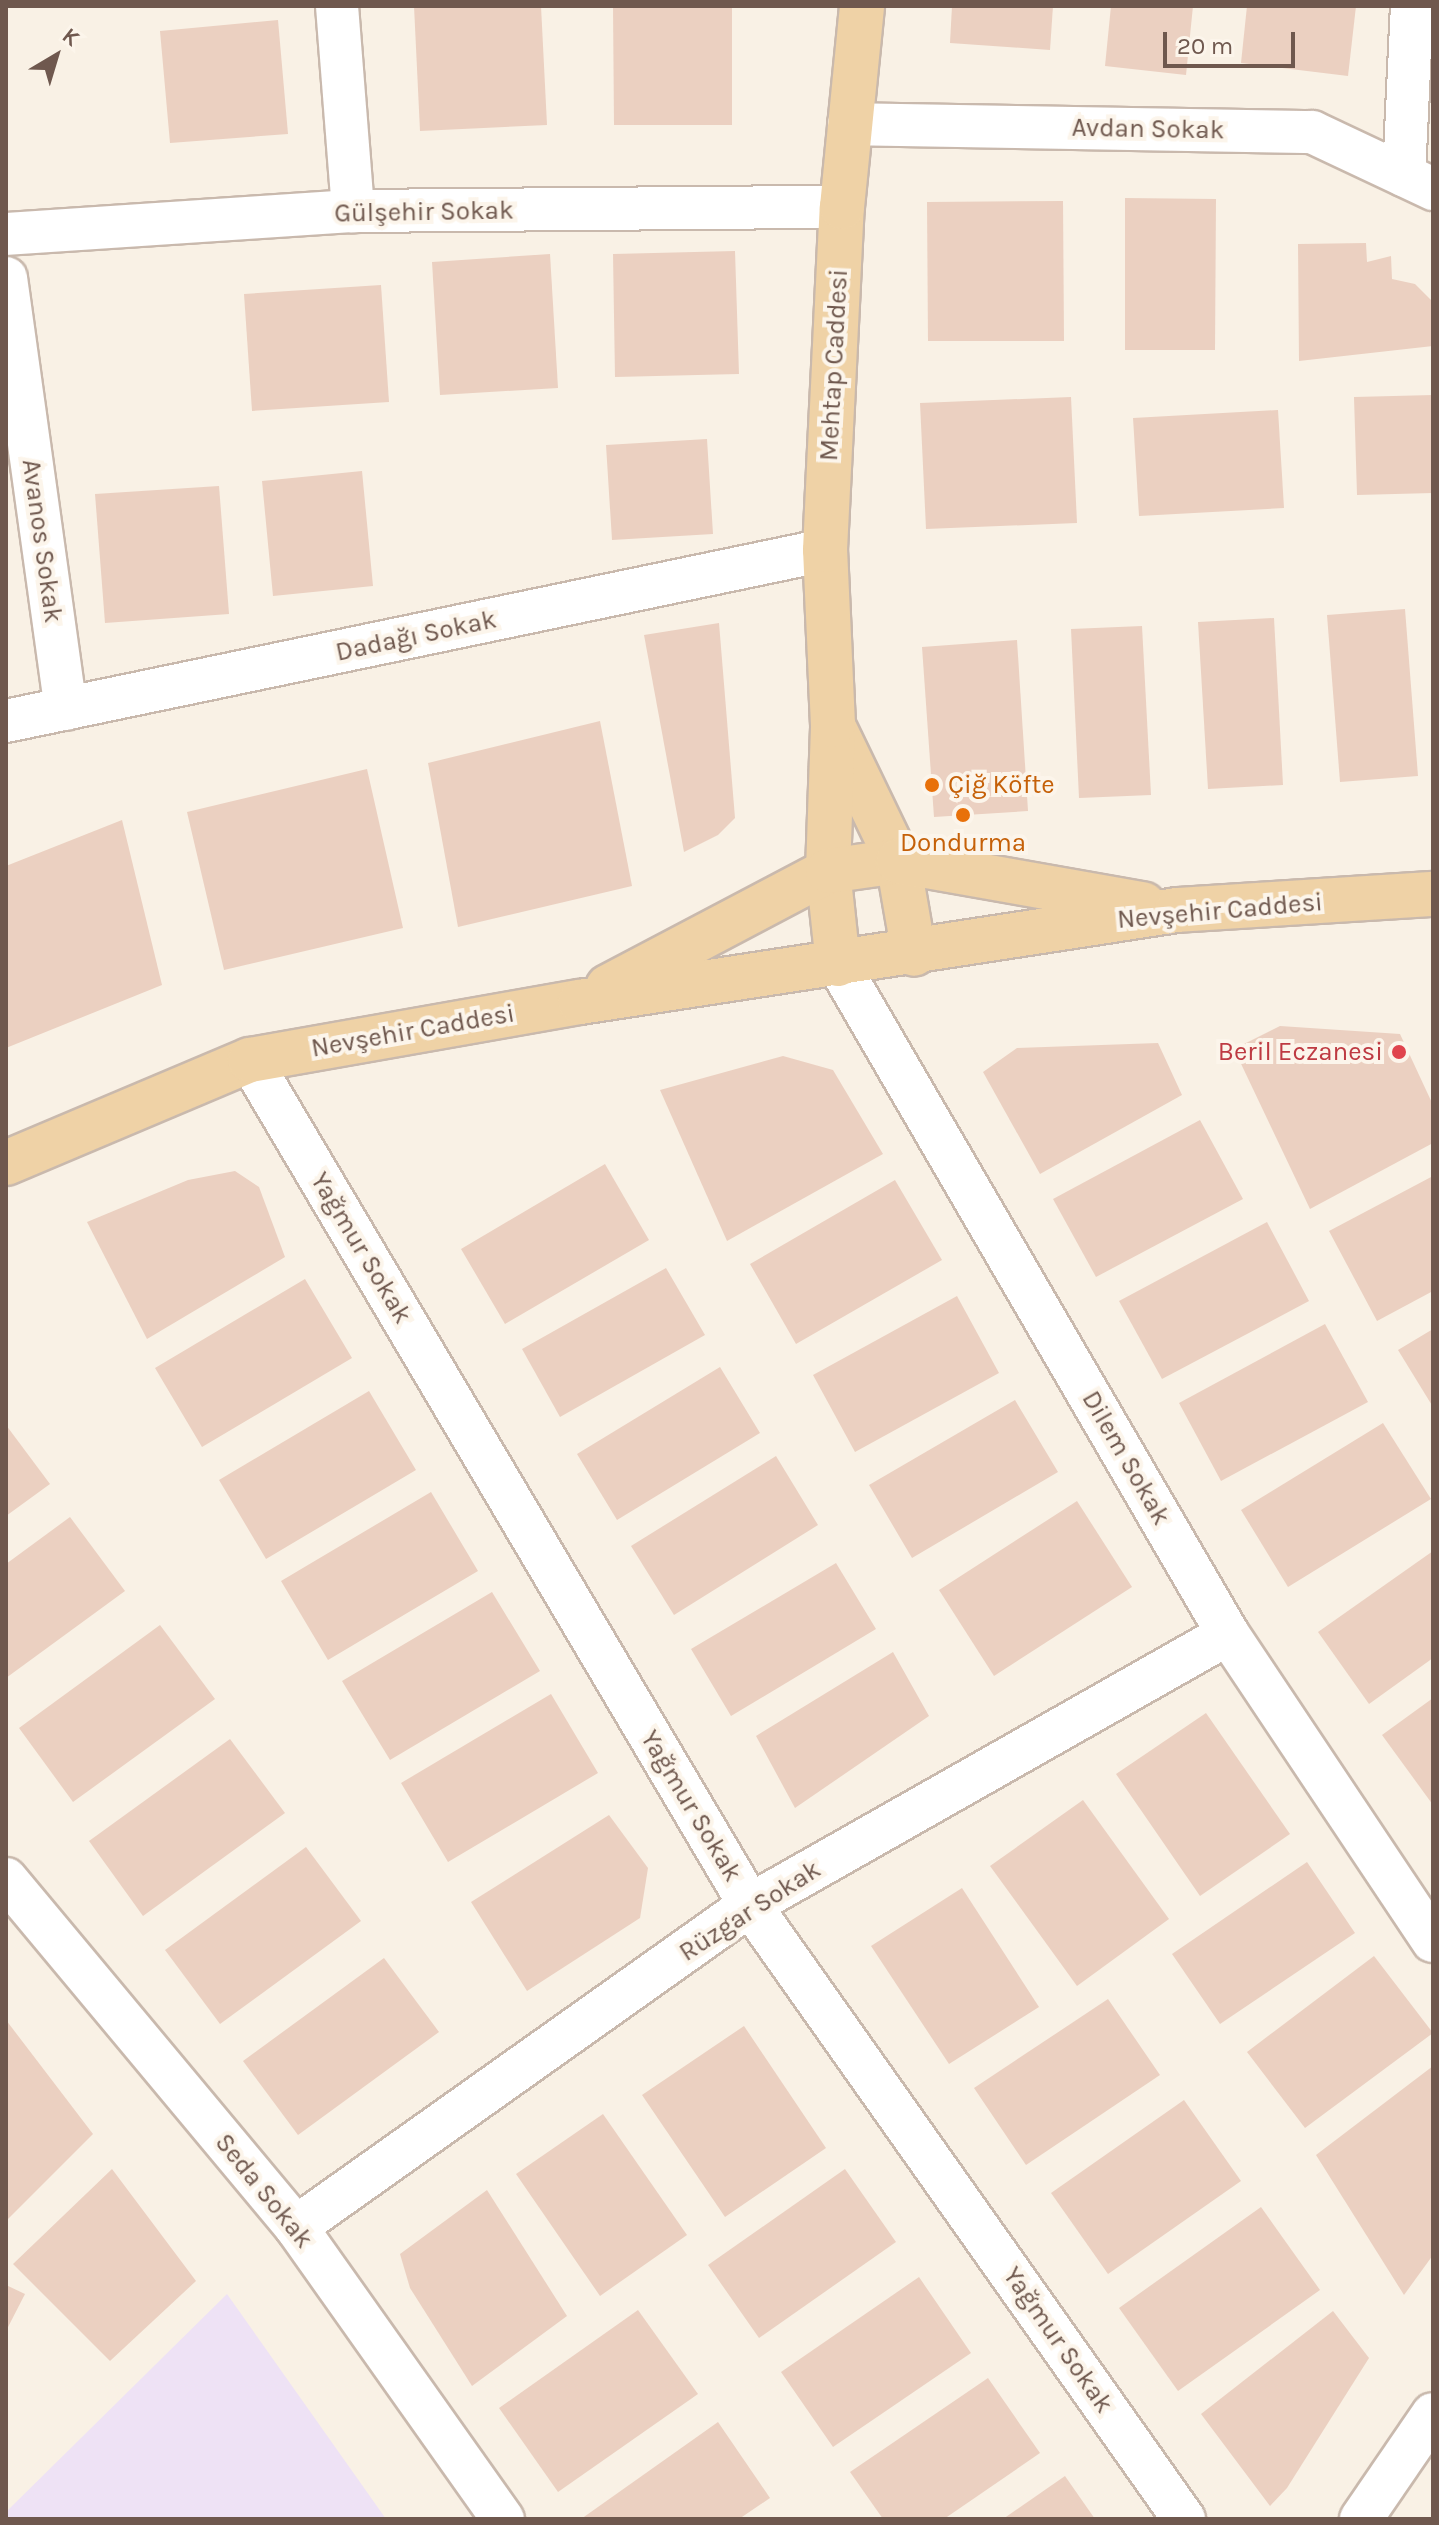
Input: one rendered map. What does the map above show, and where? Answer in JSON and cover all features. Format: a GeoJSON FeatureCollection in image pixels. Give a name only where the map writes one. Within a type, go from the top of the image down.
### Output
{"type":"FeatureCollection","features":[{"type":"Feature","properties":{"kind":"main road","name":"Mehtap Caddesi"},"geometry":{"type":"LineString","coordinates":[[838,964],[828,871],[833,725],[825,550],[842,207],[862,6]]}},
{"type":"Feature","properties":{"kind":"main road"},"geometry":{"type":"LineString","coordinates":[[833,725],[898,861],[914,954]]}},
{"type":"Feature","properties":{"kind":"main road"},"geometry":{"type":"LineString","coordinates":[[580,1002],[828,871],[898,861],[1177,910]]}},
{"type":"Feature","properties":{"kind":"main road","name":"Nevşehir Caddesi"},"geometry":{"type":"LineString","coordinates":[[6,1163],[250,1060],[580,1002],[914,954],[1177,910],[1433,894]]}},
{"type":"Feature","properties":{"kind":"street"},"geometry":{"type":"LineString","coordinates":[[337,6],[353,211]]}},
{"type":"Feature","properties":{"kind":"street"},"geometry":{"type":"LineString","coordinates":[[1412,6],[1419,182]]}},
{"type":"Feature","properties":{"kind":"street","name":"Avdan Sokak"},"geometry":{"type":"LineString","coordinates":[[849,124],[1312,132],[1419,182]]}},
{"type":"Feature","properties":{"kind":"street","name":"Gülşehir Sokak"},"geometry":{"type":"LineString","coordinates":[[6,234],[353,211],[842,207]]}},
{"type":"Feature","properties":{"kind":"street","name":"Avanos Sokak"},"geometry":{"type":"LineString","coordinates":[[6,278],[66,709]]}},
{"type":"Feature","properties":{"kind":"street","name":"Dadağı Sokak"},"geometry":{"type":"LineString","coordinates":[[6,721],[825,550]]}},
{"type":"Feature","properties":{"kind":"street","name":"Dilem Sokak"},"geometry":{"type":"LineString","coordinates":[[838,964],[1228,1634],[1433,1941]]}},
{"type":"Feature","properties":{"kind":"street","name":"Yağmur Sokak"},"geometry":{"type":"LineString","coordinates":[[250,1060],[750,1905],[1184,2519]]}},
{"type":"Feature","properties":{"kind":"street","name":"Rüzgar Sokak"},"geometry":{"type":"LineString","coordinates":[[296,2227],[750,1905],[1228,1634]]}},
{"type":"Feature","properties":{"kind":"street","name":"Seda Sokak"},"geometry":{"type":"LineString","coordinates":[[6,1879],[296,2227],[503,2519]]}},
{"type":"Feature","properties":{"kind":"street"},"geometry":{"type":"LineString","coordinates":[[1361,2519],[1433,2414]]}},
{"type":"Feature","properties":{"kind":"shaded area"},"geometry":{"type":"Polygon","coordinates":[[[227,2294],[386,2519],[6,2519],[6,2512],[227,2294]]]}},
{"type":"Feature","properties":{"kind":"building"},"geometry":{"type":"Polygon","coordinates":[[[414,6],[541,6],[547,125],[420,131],[414,6]]]}},
{"type":"Feature","properties":{"kind":"building"},"geometry":{"type":"Polygon","coordinates":[[[613,6],[732,6],[732,125],[614,125],[613,6]]]}},
{"type":"Feature","properties":{"kind":"building"},"geometry":{"type":"Polygon","coordinates":[[[952,6],[1053,6],[1050,50],[950,43],[952,6]]]}},
{"type":"Feature","properties":{"kind":"building"},"geometry":{"type":"Polygon","coordinates":[[[1111,6],[1193,6],[1186,75],[1105,66],[1111,6]]]}},
{"type":"Feature","properties":{"kind":"building"},"geometry":{"type":"Polygon","coordinates":[[[1247,6],[1356,6],[1348,76],[1241,63],[1247,6]]]}},
{"type":"Feature","properties":{"kind":"building"},"geometry":{"type":"Polygon","coordinates":[[[278,20],[288,134],[170,143],[160,31],[278,20]]]}},
{"type":"Feature","properties":{"kind":"building"},"geometry":{"type":"Polygon","coordinates":[[[1125,198],[1216,199],[1215,350],[1125,350],[1125,198]]]}},
{"type":"Feature","properties":{"kind":"building"},"geometry":{"type":"Polygon","coordinates":[[[1063,201],[1064,341],[928,341],[927,202],[1063,201]]]}},
{"type":"Feature","properties":{"kind":"building"},"geometry":{"type":"Polygon","coordinates":[[[1366,243],[1367,262],[1391,256],[1392,279],[1415,284],[1433,302],[1433,346],[1299,361],[1298,244],[1366,243]]]}},
{"type":"Feature","properties":{"kind":"building"},"geometry":{"type":"Polygon","coordinates":[[[735,251],[739,374],[615,377],[613,254],[735,251]]]}},
{"type":"Feature","properties":{"kind":"building"},"geometry":{"type":"Polygon","coordinates":[[[550,254],[558,388],[440,395],[432,262],[550,254]]]}},
{"type":"Feature","properties":{"kind":"building"},"geometry":{"type":"Polygon","coordinates":[[[381,285],[389,402],[252,411],[244,294],[381,285]]]}},
{"type":"Feature","properties":{"kind":"building"},"geometry":{"type":"Polygon","coordinates":[[[1433,395],[1433,493],[1357,495],[1354,397],[1433,395]]]}},
{"type":"Feature","properties":{"kind":"building"},"geometry":{"type":"Polygon","coordinates":[[[1071,397],[1077,523],[926,529],[920,403],[1071,397]]]}},
{"type":"Feature","properties":{"kind":"building"},"geometry":{"type":"Polygon","coordinates":[[[1278,410],[1284,508],[1139,516],[1133,418],[1278,410]]]}},
{"type":"Feature","properties":{"kind":"building"},"geometry":{"type":"Polygon","coordinates":[[[707,439],[713,534],[612,540],[606,445],[707,439]]]}},
{"type":"Feature","properties":{"kind":"building"},"geometry":{"type":"Polygon","coordinates":[[[362,471],[373,586],[273,596],[262,481],[362,471]]]}},
{"type":"Feature","properties":{"kind":"building"},"geometry":{"type":"Polygon","coordinates":[[[219,486],[229,614],[105,623],[95,494],[219,486]]]}},
{"type":"Feature","properties":{"kind":"building"},"geometry":{"type":"Polygon","coordinates":[[[1405,609],[1418,776],[1340,782],[1327,615],[1405,609]]]}},
{"type":"Feature","properties":{"kind":"building"},"geometry":{"type":"Polygon","coordinates":[[[1274,618],[1283,785],[1208,789],[1198,622],[1274,618]]]}},
{"type":"Feature","properties":{"kind":"building"},"geometry":{"type":"Polygon","coordinates":[[[719,623],[735,818],[718,835],[684,852],[644,635],[719,623]]]}},
{"type":"Feature","properties":{"kind":"building"},"geometry":{"type":"Polygon","coordinates":[[[1142,626],[1151,795],[1079,798],[1071,629],[1142,626]]]}},
{"type":"Feature","properties":{"kind":"building"},"geometry":{"type":"Polygon","coordinates":[[[1017,640],[1028,811],[934,817],[922,647],[1017,640]]]}},
{"type":"Feature","properties":{"kind":"building"},"geometry":{"type":"Polygon","coordinates":[[[600,721],[632,886],[458,927],[428,763],[600,721]]]}},
{"type":"Feature","properties":{"kind":"building"},"geometry":{"type":"Polygon","coordinates":[[[367,769],[403,928],[224,970],[187,812],[367,769]]]}},
{"type":"Feature","properties":{"kind":"building"},"geometry":{"type":"Polygon","coordinates":[[[122,820],[162,985],[6,1048],[6,866],[122,820]]]}},
{"type":"Feature","properties":{"kind":"building"},"geometry":{"type":"Polygon","coordinates":[[[1280,1026],[1400,1034],[1433,1105],[1433,1143],[1310,1209],[1234,1049],[1280,1026]]]}},
{"type":"Feature","properties":{"kind":"building"},"geometry":{"type":"Polygon","coordinates":[[[1158,1043],[1182,1095],[1040,1174],[983,1072],[1017,1048],[1158,1043]]]}},
{"type":"Feature","properties":{"kind":"building"},"geometry":{"type":"Polygon","coordinates":[[[783,1056],[833,1070],[883,1154],[727,1241],[660,1090],[783,1056]]]}},
{"type":"Feature","properties":{"kind":"building"},"geometry":{"type":"Polygon","coordinates":[[[1200,1120],[1243,1199],[1096,1277],[1053,1199],[1200,1120]]]}},
{"type":"Feature","properties":{"kind":"building"},"geometry":{"type":"Polygon","coordinates":[[[605,1164],[649,1240],[505,1324],[461,1249],[605,1164]]]}},
{"type":"Feature","properties":{"kind":"building"},"geometry":{"type":"Polygon","coordinates":[[[235,1171],[259,1187],[285,1257],[147,1339],[87,1222],[188,1180],[235,1171]]]}},
{"type":"Feature","properties":{"kind":"building"},"geometry":{"type":"Polygon","coordinates":[[[1433,1176],[1433,1291],[1377,1321],[1329,1231],[1433,1176]]]}},
{"type":"Feature","properties":{"kind":"building"},"geometry":{"type":"Polygon","coordinates":[[[895,1180],[942,1260],[796,1344],[750,1264],[895,1180]]]}},
{"type":"Feature","properties":{"kind":"building"},"geometry":{"type":"Polygon","coordinates":[[[1267,1222],[1309,1301],[1162,1379],[1119,1301],[1267,1222]]]}},
{"type":"Feature","properties":{"kind":"building"},"geometry":{"type":"Polygon","coordinates":[[[666,1268],[705,1335],[560,1417],[522,1349],[666,1268]]]}},
{"type":"Feature","properties":{"kind":"building"},"geometry":{"type":"Polygon","coordinates":[[[305,1279],[352,1358],[202,1447],[155,1368],[305,1279]]]}},
{"type":"Feature","properties":{"kind":"building"},"geometry":{"type":"Polygon","coordinates":[[[957,1296],[999,1373],[855,1452],[813,1375],[957,1296]]]}},
{"type":"Feature","properties":{"kind":"building"},"geometry":{"type":"Polygon","coordinates":[[[1325,1324],[1368,1402],[1221,1481],[1179,1403],[1325,1324]]]}},
{"type":"Feature","properties":{"kind":"building"},"geometry":{"type":"Polygon","coordinates":[[[1433,1329],[1433,1407],[1398,1350],[1433,1329]]]}},
{"type":"Feature","properties":{"kind":"building"},"geometry":{"type":"Polygon","coordinates":[[[720,1367],[760,1433],[617,1520],[577,1454],[720,1367]]]}},
{"type":"Feature","properties":{"kind":"building"},"geometry":{"type":"Polygon","coordinates":[[[369,1391],[416,1470],[266,1559],[219,1480],[369,1391]]]}},
{"type":"Feature","properties":{"kind":"building"},"geometry":{"type":"Polygon","coordinates":[[[1015,1400],[1058,1472],[912,1558],[869,1485],[1015,1400]]]}},
{"type":"Feature","properties":{"kind":"building"},"geometry":{"type":"Polygon","coordinates":[[[1383,1423],[1431,1499],[1288,1587],[1241,1510],[1383,1423]]]}},
{"type":"Feature","properties":{"kind":"building"},"geometry":{"type":"Polygon","coordinates":[[[6,1425],[50,1484],[6,1516],[6,1425]]]}},
{"type":"Feature","properties":{"kind":"building"},"geometry":{"type":"Polygon","coordinates":[[[776,1456],[818,1525],[674,1615],[631,1546],[776,1456]]]}},
{"type":"Feature","properties":{"kind":"building"},"geometry":{"type":"Polygon","coordinates":[[[431,1492],[478,1571],[328,1660],[281,1581],[431,1492]]]}},
{"type":"Feature","properties":{"kind":"building"},"geometry":{"type":"Polygon","coordinates":[[[1077,1501],[1132,1587],[994,1676],[939,1590],[1077,1501]]]}},
{"type":"Feature","properties":{"kind":"building"},"geometry":{"type":"Polygon","coordinates":[[[70,1517],[125,1591],[6,1678],[6,1564],[70,1517]]]}},
{"type":"Feature","properties":{"kind":"building"},"geometry":{"type":"Polygon","coordinates":[[[1433,1551],[1433,1658],[1369,1704],[1318,1632],[1433,1551]]]}},
{"type":"Feature","properties":{"kind":"building"},"geometry":{"type":"Polygon","coordinates":[[[836,1563],[876,1629],[731,1716],[691,1649],[836,1563]]]}},
{"type":"Feature","properties":{"kind":"building"},"geometry":{"type":"Polygon","coordinates":[[[492,1592],[540,1671],[390,1760],[342,1681],[492,1592]]]}},
{"type":"Feature","properties":{"kind":"building"},"geometry":{"type":"Polygon","coordinates":[[[160,1625],[215,1699],[73,1802],[19,1728],[160,1625]]]}},
{"type":"Feature","properties":{"kind":"building"},"geometry":{"type":"Polygon","coordinates":[[[893,1652],[929,1716],[795,1808],[756,1736],[893,1652]]]}},
{"type":"Feature","properties":{"kind":"building"},"geometry":{"type":"Polygon","coordinates":[[[551,1694],[598,1773],[448,1862],[401,1783],[551,1694]]]}},
{"type":"Feature","properties":{"kind":"building"},"geometry":{"type":"Polygon","coordinates":[[[1433,1698],[1433,1805],[1382,1735],[1433,1698]]]}},
{"type":"Feature","properties":{"kind":"building"},"geometry":{"type":"Polygon","coordinates":[[[1206,1713],[1290,1834],[1200,1896],[1116,1774],[1206,1713]]]}},
{"type":"Feature","properties":{"kind":"building"},"geometry":{"type":"Polygon","coordinates":[[[230,1739],[285,1813],[143,1916],[89,1841],[230,1739]]]}},
{"type":"Feature","properties":{"kind":"building"},"geometry":{"type":"Polygon","coordinates":[[[1083,1800],[1169,1919],[1077,1986],[990,1866],[1083,1800]]]}},
{"type":"Feature","properties":{"kind":"building"},"geometry":{"type":"Polygon","coordinates":[[[609,1815],[648,1868],[640,1918],[527,1991],[471,1902],[609,1815]]]}},
{"type":"Feature","properties":{"kind":"building"},"geometry":{"type":"Polygon","coordinates":[[[306,1847],[361,1921],[220,2024],[165,1950],[306,1847]]]}},
{"type":"Feature","properties":{"kind":"building"},"geometry":{"type":"Polygon","coordinates":[[[1307,1862],[1355,1933],[1220,2024],[1172,1954],[1307,1862]]]}},
{"type":"Feature","properties":{"kind":"building"},"geometry":{"type":"Polygon","coordinates":[[[962,1888],[1039,2007],[949,2064],[871,1946],[962,1888]]]}},
{"type":"Feature","properties":{"kind":"building"},"geometry":{"type":"Polygon","coordinates":[[[1374,1956],[1433,2033],[1305,2128],[1247,2052],[1374,1956]]]}},
{"type":"Feature","properties":{"kind":"building"},"geometry":{"type":"Polygon","coordinates":[[[384,1958],[439,2032],[298,2135],[243,2061],[384,1958]]]}},
{"type":"Feature","properties":{"kind":"building"},"geometry":{"type":"Polygon","coordinates":[[[1108,1999],[1160,2075],[1026,2165],[974,2088],[1108,1999]]]}},
{"type":"Feature","properties":{"kind":"building"},"geometry":{"type":"Polygon","coordinates":[[[6,2020],[93,2134],[6,2221],[6,2020]]]}},
{"type":"Feature","properties":{"kind":"building"},"geometry":{"type":"Polygon","coordinates":[[[744,2026],[826,2148],[725,2217],[642,2095],[744,2026]]]}},
{"type":"Feature","properties":{"kind":"building"},"geometry":{"type":"Polygon","coordinates":[[[1433,2066],[1433,2255],[1404,2295],[1316,2155],[1433,2066]]]}},
{"type":"Feature","properties":{"kind":"building"},"geometry":{"type":"Polygon","coordinates":[[[1184,2100],[1241,2181],[1108,2274],[1051,2193],[1184,2100]]]}},
{"type":"Feature","properties":{"kind":"building"},"geometry":{"type":"Polygon","coordinates":[[[603,2114],[687,2235],[600,2296],[516,2174],[603,2114]]]}},
{"type":"Feature","properties":{"kind":"building"},"geometry":{"type":"Polygon","coordinates":[[[112,2169],[196,2281],[110,2361],[13,2264],[112,2169]]]}},
{"type":"Feature","properties":{"kind":"building"},"geometry":{"type":"Polygon","coordinates":[[[845,2169],[896,2242],[759,2338],[708,2265],[845,2169]]]}},
{"type":"Feature","properties":{"kind":"building"},"geometry":{"type":"Polygon","coordinates":[[[487,2190],[567,2316],[472,2386],[410,2288],[400,2254],[487,2190]]]}},
{"type":"Feature","properties":{"kind":"building"},"geometry":{"type":"Polygon","coordinates":[[[1261,2207],[1320,2290],[1178,2391],[1119,2308],[1261,2207]]]}},
{"type":"Feature","properties":{"kind":"building"},"geometry":{"type":"Polygon","coordinates":[[[919,2277],[971,2353],[833,2447],[781,2372],[919,2277]]]}},
{"type":"Feature","properties":{"kind":"building"},"geometry":{"type":"Polygon","coordinates":[[[6,2285],[25,2294],[6,2331],[6,2285]]]}},
{"type":"Feature","properties":{"kind":"building"},"geometry":{"type":"Polygon","coordinates":[[[638,2310],[698,2394],[558,2492],[499,2408],[638,2310]]]}},
{"type":"Feature","properties":{"kind":"building"},"geometry":{"type":"Polygon","coordinates":[[[1333,2311],[1369,2358],[1287,2488],[1270,2506],[1201,2414],[1333,2311]]]}},
{"type":"Feature","properties":{"kind":"building"},"geometry":{"type":"Polygon","coordinates":[[[988,2378],[1040,2453],[944,2519],[883,2519],[850,2472],[988,2378]]]}},
{"type":"Feature","properties":{"kind":"building"},"geometry":{"type":"Polygon","coordinates":[[[718,2422],[770,2498],[739,2519],[581,2519],[718,2422]]]}},
{"type":"Feature","properties":{"kind":"building"},"geometry":{"type":"Polygon","coordinates":[[[1065,2476],[1095,2519],[1003,2519],[1065,2476]]]}},
{"type":"Feature","properties":{"kind":"place","name":"Çiğ Köfte"},"geometry":{"type":"Point","coordinates":[932,785]}},
{"type":"Feature","properties":{"kind":"place","name":"Dondurma"},"geometry":{"type":"Point","coordinates":[963,815]}},
{"type":"Feature","properties":{"kind":"place","name":"Beril Eczanesi"},"geometry":{"type":"Point","coordinates":[1399,1052]}}]}
